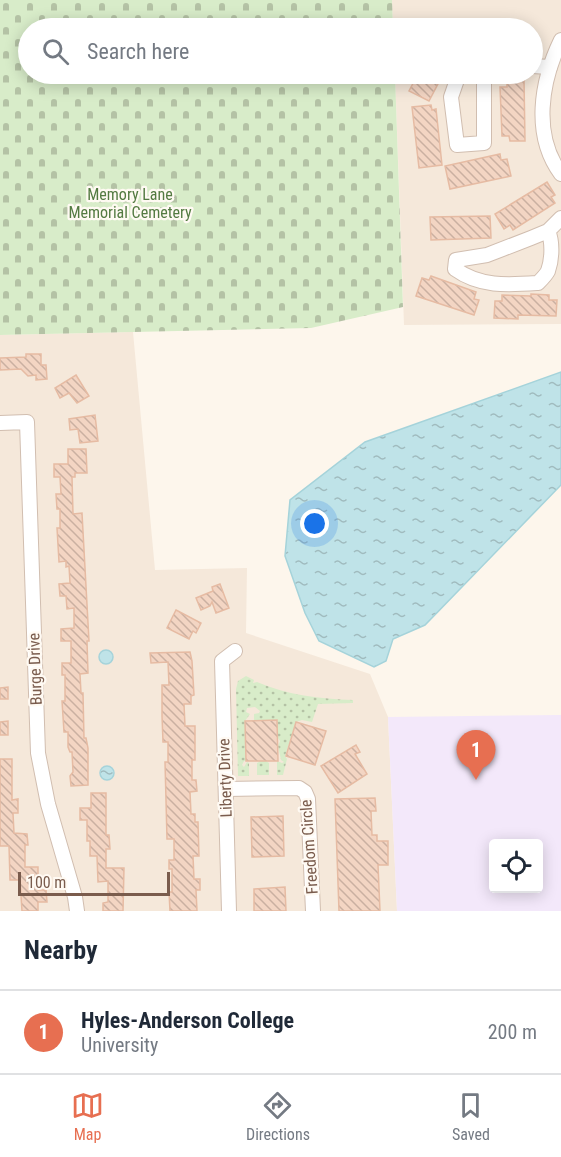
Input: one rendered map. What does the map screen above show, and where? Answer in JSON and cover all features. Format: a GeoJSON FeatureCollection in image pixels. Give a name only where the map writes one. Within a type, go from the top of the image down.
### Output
{"type":"FeatureCollection","features":[{"type":"Feature","properties":{"kind":"street"},"geometry":{"type":"LineString","coordinates":[[561,40],[550,67],[544,92],[542,117],[544,139],[549,154],[561,174]]}},
{"type":"Feature","properties":{"kind":"street"},"geometry":{"type":"LineString","coordinates":[[543,67],[550,67]]}},
{"type":"Feature","properties":{"kind":"street"},"geometry":{"type":"LineString","coordinates":[[456,84],[451,97],[457,145],[484,143],[484,84]]}},
{"type":"Feature","properties":{"kind":"street"},"geometry":{"type":"LineString","coordinates":[[548,231],[551,238],[548,272],[538,283],[513,285],[488,283],[468,279],[455,268],[456,260],[487,255],[548,231],[561,218]]}},
{"type":"Feature","properties":{"kind":"street","name":"Burge Drive"},"geometry":{"type":"LineString","coordinates":[[0,423],[27,422],[38,753],[48,804],[77,911]]}},
{"type":"Feature","properties":{"kind":"street","name":"Liberty Drive"},"geometry":{"type":"LineString","coordinates":[[229,911],[222,661],[235,651]]}},
{"type":"Feature","properties":{"kind":"street","name":"Freedom Circle"},"geometry":{"type":"LineString","coordinates":[[226,789],[298,788],[305,792],[308,800],[313,911]]}},
{"type":"Feature","properties":{"kind":"shaded area"},"geometry":{"type":"Polygon","coordinates":[[[392,0],[561,0],[561,324],[404,325],[395,84],[543,84],[543,18],[393,18],[392,0]]]}},
{"type":"Feature","properties":{"kind":"shaded area"},"geometry":{"type":"Polygon","coordinates":[[[133,332],[155,570],[247,568],[246,633],[370,674],[388,717],[397,911],[0,911],[0,335],[133,332]]]}},
{"type":"Feature","properties":{"kind":"shaded area"},"geometry":{"type":"Polygon","coordinates":[[[561,715],[561,911],[397,911],[388,717],[561,715]]]}},
{"type":"Feature","properties":{"kind":"green space","name":"Memory Lane Memorial Cemetery"},"geometry":{"type":"Polygon","coordinates":[[[0,0],[392,0],[393,18],[18,18],[18,84],[395,84],[403,307],[311,328],[0,335],[0,0]]]}},
{"type":"Feature","properties":{"kind":"green space"},"geometry":{"type":"Polygon","coordinates":[[[246,676],[254,680],[253,683],[257,682],[292,693],[353,700],[353,703],[318,704],[312,722],[302,720],[296,722],[285,756],[287,759],[283,775],[277,775],[277,761],[284,762],[281,760],[278,746],[280,741],[277,721],[254,722],[254,714],[260,711],[255,707],[247,708],[246,712],[250,714],[245,721],[246,761],[242,765],[244,767],[247,762],[249,763],[249,776],[238,776],[236,689],[238,681],[246,676]]]}},
{"type":"Feature","properties":{"kind":"green space"},"geometry":{"type":"Polygon","coordinates":[[[265,752],[266,761],[269,763],[269,775],[257,775],[257,763],[265,752]]]}},
{"type":"Feature","properties":{"kind":"water"},"geometry":{"type":"Polygon","coordinates":[[[561,372],[561,485],[425,625],[393,639],[386,661],[374,667],[319,641],[305,613],[285,556],[290,500],[365,442],[561,372]]]}},
{"type":"Feature","properties":{"kind":"water"},"geometry":{"type":"Polygon","coordinates":[[[106,650],[111,652],[113,657],[111,662],[106,664],[101,662],[99,657],[101,652],[106,650]]]}},
{"type":"Feature","properties":{"kind":"water"},"geometry":{"type":"Polygon","coordinates":[[[107,766],[112,768],[114,773],[112,778],[107,780],[102,778],[100,773],[102,768],[107,766]]]}},
{"type":"Feature","properties":{"kind":"building"},"geometry":{"type":"Polygon","coordinates":[[[413,84],[438,84],[429,101],[409,91],[413,84]]]}},
{"type":"Feature","properties":{"kind":"building"},"geometry":{"type":"Polygon","coordinates":[[[507,84],[524,84],[525,141],[510,141],[509,136],[502,136],[500,87],[507,87],[507,84]]]}},
{"type":"Feature","properties":{"kind":"building"},"geometry":{"type":"Polygon","coordinates":[[[431,105],[432,110],[436,109],[442,165],[419,168],[412,107],[431,105]]]}},
{"type":"Feature","properties":{"kind":"building"},"geometry":{"type":"Polygon","coordinates":[[[500,154],[501,160],[507,159],[511,176],[450,189],[445,166],[500,154]]]}},
{"type":"Feature","properties":{"kind":"building"},"geometry":{"type":"Polygon","coordinates":[[[547,182],[555,195],[551,197],[555,203],[513,230],[510,225],[504,229],[495,214],[547,182]]]}},
{"type":"Feature","properties":{"kind":"building"},"geometry":{"type":"Polygon","coordinates":[[[490,216],[491,238],[431,240],[430,217],[490,216]]]}},
{"type":"Feature","properties":{"kind":"building"},"geometry":{"type":"Polygon","coordinates":[[[431,276],[476,292],[474,299],[479,300],[474,315],[416,296],[422,278],[429,280],[431,276]]]}},
{"type":"Feature","properties":{"kind":"building"},"geometry":{"type":"Polygon","coordinates":[[[531,294],[549,295],[549,300],[557,300],[556,316],[518,315],[518,319],[494,318],[495,301],[502,301],[502,295],[531,296],[531,294]]]}},
{"type":"Feature","properties":{"kind":"building"},"geometry":{"type":"Polygon","coordinates":[[[26,354],[41,354],[41,365],[46,365],[47,379],[36,380],[36,375],[28,376],[21,369],[0,370],[0,358],[26,357],[26,354]]]}},
{"type":"Feature","properties":{"kind":"building"},"geometry":{"type":"Polygon","coordinates":[[[76,375],[89,396],[77,403],[69,393],[60,398],[55,388],[76,375]]]}},
{"type":"Feature","properties":{"kind":"building"},"geometry":{"type":"Polygon","coordinates":[[[95,415],[98,441],[80,443],[78,429],[70,430],[69,419],[95,415]]]}},
{"type":"Feature","properties":{"kind":"building"},"geometry":{"type":"Polygon","coordinates":[[[68,449],[86,449],[87,473],[75,473],[75,477],[72,477],[73,514],[82,513],[89,641],[87,641],[88,673],[80,674],[81,693],[83,693],[84,738],[86,738],[88,748],[88,785],[71,786],[72,752],[68,747],[68,732],[64,732],[62,701],[65,701],[65,675],[62,675],[62,663],[71,663],[71,641],[61,641],[61,629],[74,628],[74,608],[67,609],[66,596],[60,596],[59,584],[70,583],[69,566],[66,567],[66,561],[59,562],[57,528],[60,528],[60,509],[57,509],[56,494],[61,494],[60,477],[54,477],[54,464],[68,464],[68,449]]]}},
{"type":"Feature","properties":{"kind":"building"},"geometry":{"type":"Polygon","coordinates":[[[220,584],[229,608],[216,613],[212,602],[210,606],[201,610],[196,598],[213,591],[212,587],[220,584]]]}},
{"type":"Feature","properties":{"kind":"building"},"geometry":{"type":"Polygon","coordinates":[[[176,610],[201,623],[196,633],[193,631],[189,639],[167,628],[176,610]]]}},
{"type":"Feature","properties":{"kind":"building"},"geometry":{"type":"Polygon","coordinates":[[[190,652],[194,695],[191,696],[191,704],[184,704],[185,726],[195,726],[195,760],[192,760],[192,780],[196,780],[197,791],[190,792],[191,814],[195,814],[195,822],[198,822],[199,856],[193,856],[194,879],[200,879],[200,890],[196,890],[197,911],[170,911],[169,892],[172,892],[172,869],[169,869],[169,860],[174,860],[174,839],[167,839],[165,762],[168,762],[168,742],[163,742],[162,716],[162,685],[169,685],[168,662],[151,663],[150,653],[190,652]]]}},
{"type":"Feature","properties":{"kind":"building"},"geometry":{"type":"Polygon","coordinates":[[[8,687],[8,699],[0,699],[0,688],[8,687]]]}},
{"type":"Feature","properties":{"kind":"building"},"geometry":{"type":"Polygon","coordinates":[[[277,720],[278,761],[246,761],[245,721],[277,720]]]}},
{"type":"Feature","properties":{"kind":"building"},"geometry":{"type":"Polygon","coordinates":[[[8,721],[8,735],[0,735],[0,722],[8,721]]]}},
{"type":"Feature","properties":{"kind":"building"},"geometry":{"type":"Polygon","coordinates":[[[296,722],[326,731],[315,765],[286,756],[296,722]]]}},
{"type":"Feature","properties":{"kind":"building"},"geometry":{"type":"Polygon","coordinates":[[[356,745],[360,752],[355,754],[367,774],[338,793],[321,766],[356,745]]]}},
{"type":"Feature","properties":{"kind":"building"},"geometry":{"type":"Polygon","coordinates":[[[0,759],[12,759],[12,800],[18,799],[18,813],[13,813],[14,833],[27,834],[25,867],[38,867],[38,890],[46,890],[47,902],[38,902],[38,911],[22,911],[20,880],[10,880],[9,846],[0,846],[0,759]]]}},
{"type":"Feature","properties":{"kind":"building"},"geometry":{"type":"Polygon","coordinates":[[[91,793],[106,793],[106,835],[109,835],[110,849],[106,849],[106,868],[124,868],[123,911],[103,911],[103,903],[108,902],[108,881],[98,882],[97,856],[90,856],[90,841],[87,841],[87,820],[80,820],[80,808],[91,808],[91,793]]]}},
{"type":"Feature","properties":{"kind":"building"},"geometry":{"type":"Polygon","coordinates":[[[375,798],[376,811],[371,811],[372,835],[377,835],[377,841],[388,841],[388,865],[378,865],[380,911],[339,911],[335,799],[375,798]]]}},
{"type":"Feature","properties":{"kind":"building"},"geometry":{"type":"Polygon","coordinates":[[[283,816],[284,856],[252,857],[251,817],[283,816]]]}},
{"type":"Feature","properties":{"kind":"building"},"geometry":{"type":"Polygon","coordinates":[[[285,887],[286,911],[254,911],[254,889],[285,887]]]}},
{"type":"Feature","properties":{"kind":"place","name":"Hyles-Anderson College"},"geometry":{"type":"Point","coordinates":[476,780]}}]}
